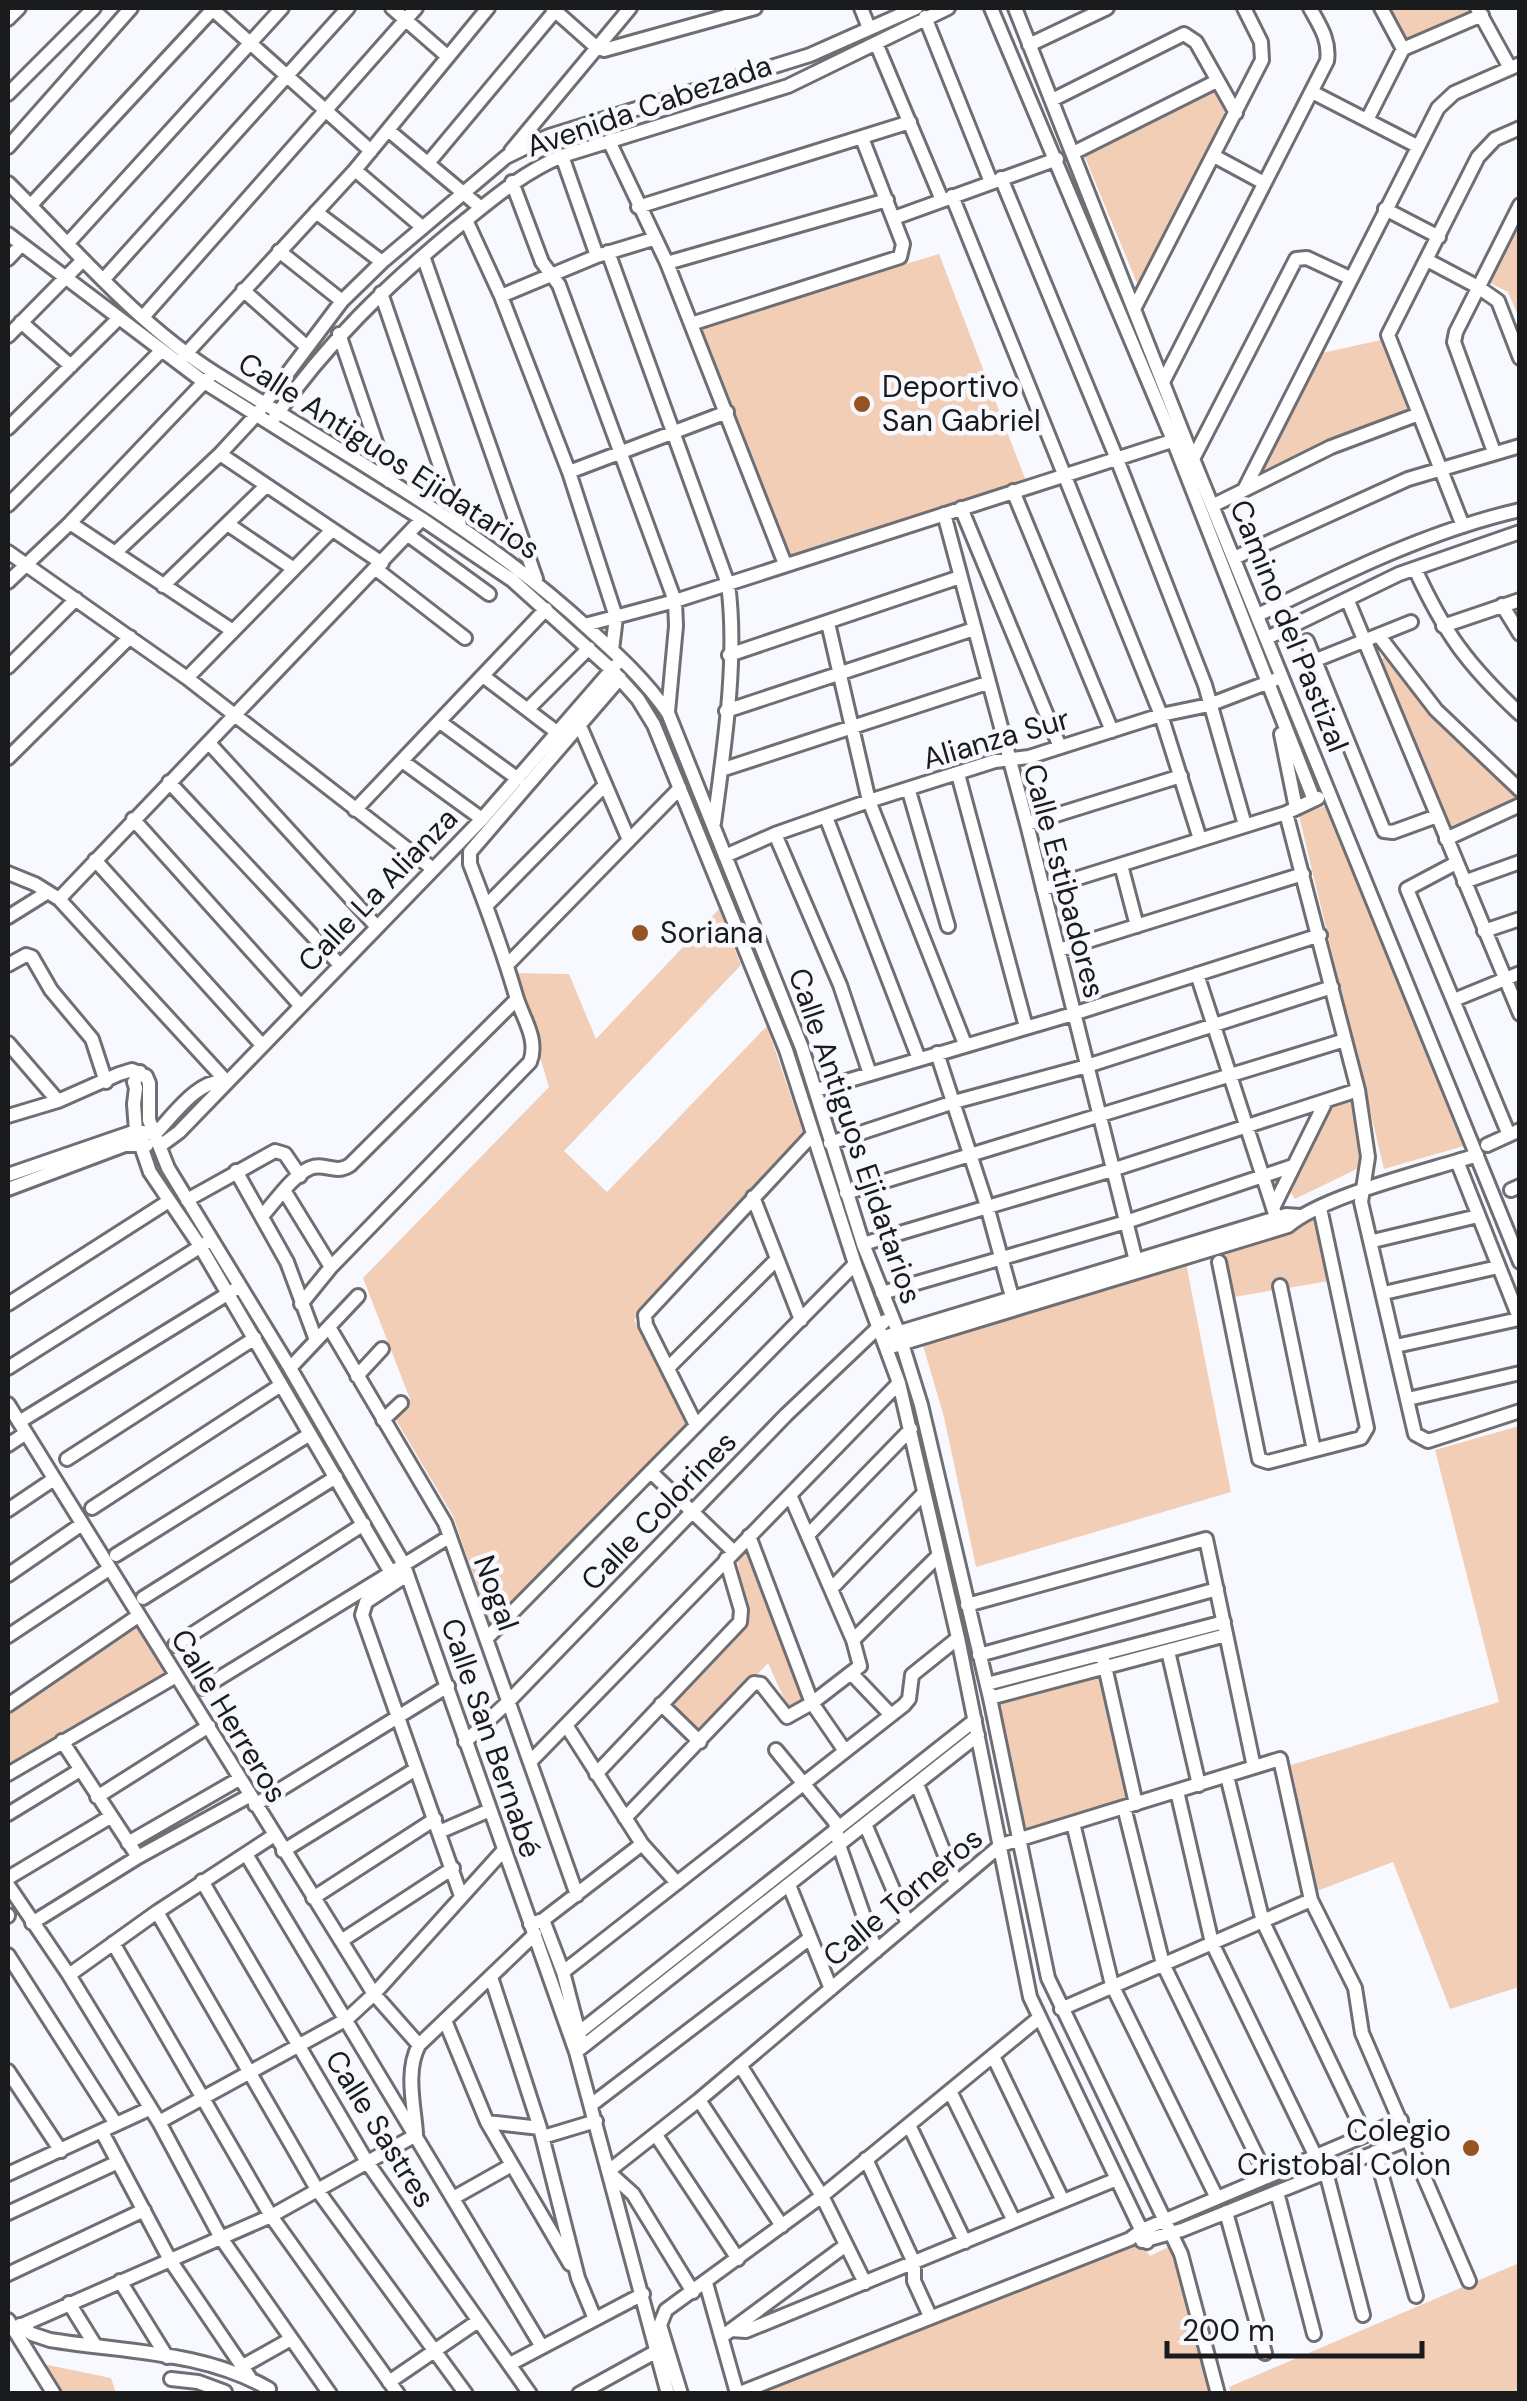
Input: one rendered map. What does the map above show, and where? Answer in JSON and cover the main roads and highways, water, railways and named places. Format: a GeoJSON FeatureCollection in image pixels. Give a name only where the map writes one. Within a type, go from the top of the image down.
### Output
{"type":"FeatureCollection","features":[{"type":"Feature","properties":{"kind":"place","name":"Deportivo San Gabriel"},"geometry":{"type":"Point","coordinates":[862,404]}},
{"type":"Feature","properties":{"kind":"place","name":"Soriana"},"geometry":{"type":"Point","coordinates":[640,933]}},
{"type":"Feature","properties":{"kind":"place","name":"Colegio Cristobal Colon"},"geometry":{"type":"Point","coordinates":[1471,2148]}}]}
